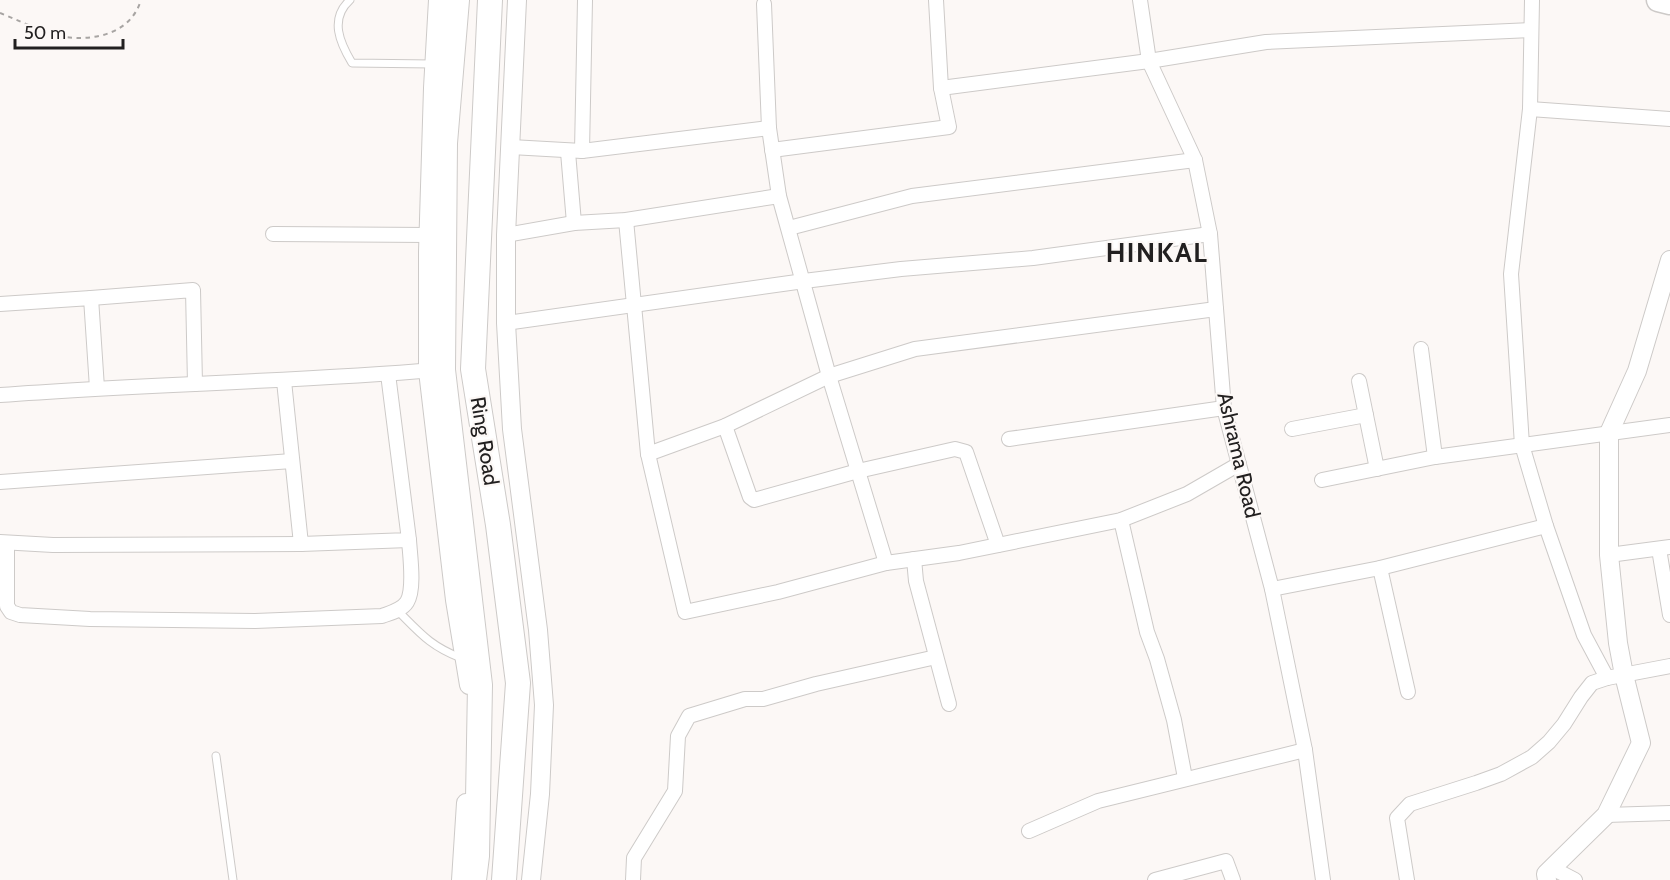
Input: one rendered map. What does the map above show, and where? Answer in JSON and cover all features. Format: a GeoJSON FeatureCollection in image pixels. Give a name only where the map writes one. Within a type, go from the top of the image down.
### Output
{"type":"FeatureCollection","features":[{"type":"Feature","properties":{"kind":"highway","name":"Ring Road"},"geometry":{"type":"LineString","coordinates":[[457,0],[445,143],[441,326],[435,370],[480,685],[477,856],[474,880]]}},
{"type":"Feature","properties":{"kind":"highway","name":"Ring Road"},"geometry":{"type":"LineString","coordinates":[[490,0],[473,369],[498,525],[518,683],[504,880]]}},
{"type":"Feature","properties":{"kind":"main road"},"geometry":{"type":"LineString","coordinates":[[1658,0],[1670,3]]}},
{"type":"Feature","properties":{"kind":"street"},"geometry":{"type":"LineString","coordinates":[[438,0],[429,235],[435,370],[456,600],[469,685],[469,738],[461,880]]}},
{"type":"Feature","properties":{"kind":"street"},"geometry":{"type":"LineString","coordinates":[[517,0],[506,235],[506,323],[513,429],[538,630],[544,705],[540,794],[531,880]]}},
{"type":"Feature","properties":{"kind":"street"},"geometry":{"type":"LineString","coordinates":[[574,223],[575,151],[585,0]]}},
{"type":"Feature","properties":{"kind":"street"},"geometry":{"type":"LineString","coordinates":[[772,150],[949,127],[941,88],[936,0]]}},
{"type":"Feature","properties":{"kind":"street","name":"Ashrama Road"},"geometry":{"type":"LineString","coordinates":[[1140,0],[1149,61],[1195,160],[1210,234],[1224,408],[1272,590],[1305,750],[1323,880]]}},
{"type":"Feature","properties":{"kind":"street"},"geometry":{"type":"LineString","coordinates":[[1533,0],[1530,109],[1510,274],[1522,445],[1546,526],[1584,635],[1615,677],[1641,743],[1606,815],[1544,876]]}},
{"type":"Feature","properties":{"kind":"street"},"geometry":{"type":"LineString","coordinates":[[764,4],[769,128],[779,196],[829,376],[886,563]]}},
{"type":"Feature","properties":{"kind":"street"},"geometry":{"type":"LineString","coordinates":[[941,88],[1149,61],[1266,42],[1531,30]]}},
{"type":"Feature","properties":{"kind":"street"},"geometry":{"type":"LineString","coordinates":[[1530,109],[1670,119]]}},
{"type":"Feature","properties":{"kind":"street"},"geometry":{"type":"LineString","coordinates":[[511,147],[575,151],[769,128]]}},
{"type":"Feature","properties":{"kind":"street"},"geometry":{"type":"LineString","coordinates":[[789,228],[912,196],[1195,160]]}},
{"type":"Feature","properties":{"kind":"street"},"geometry":{"type":"LineString","coordinates":[[506,235],[574,223],[626,220],[779,196]]}},
{"type":"Feature","properties":{"kind":"street"},"geometry":{"type":"LineString","coordinates":[[626,220],[648,454],[685,612],[778,592],[886,563],[998,545],[1121,520],[1187,494],[1239,464]]}},
{"type":"Feature","properties":{"kind":"street"},"geometry":{"type":"LineString","coordinates":[[273,234],[429,235]]}},
{"type":"Feature","properties":{"kind":"street"},"geometry":{"type":"LineString","coordinates":[[506,323],[804,280],[901,268],[1033,258],[1210,234]]}},
{"type":"Feature","properties":{"kind":"street"},"geometry":{"type":"LineString","coordinates":[[1615,677],[1609,555],[1609,433],[1637,371],[1670,260]]}},
{"type":"Feature","properties":{"kind":"street"},"geometry":{"type":"LineString","coordinates":[[0,304],[193,291],[195,384]]}},
{"type":"Feature","properties":{"kind":"street"},"geometry":{"type":"LineString","coordinates":[[91,297],[97,388]]}},
{"type":"Feature","properties":{"kind":"street"},"geometry":{"type":"LineString","coordinates":[[648,454],[725,426],[829,376],[915,350],[1216,309]]}},
{"type":"Feature","properties":{"kind":"street"},"geometry":{"type":"LineString","coordinates":[[1421,349],[1435,457]]}},
{"type":"Feature","properties":{"kind":"street"},"geometry":{"type":"LineString","coordinates":[[0,395],[97,388],[284,381],[435,370]]}},
{"type":"Feature","properties":{"kind":"street"},"geometry":{"type":"LineString","coordinates":[[388,374],[409,540],[411,592],[407,604],[382,616],[255,621],[90,619],[20,615],[11,612],[7,606],[4,542],[52,545],[301,544],[409,540]]}},
{"type":"Feature","properties":{"kind":"street"},"geometry":{"type":"LineString","coordinates":[[284,381],[301,544]]}},
{"type":"Feature","properties":{"kind":"street"},"geometry":{"type":"LineString","coordinates":[[1359,381],[1377,469]]}},
{"type":"Feature","properties":{"kind":"street"},"geometry":{"type":"LineString","coordinates":[[1009,438],[1224,408]]}},
{"type":"Feature","properties":{"kind":"street"},"geometry":{"type":"LineString","coordinates":[[1292,429],[1366,415]]}},
{"type":"Feature","properties":{"kind":"street"},"geometry":{"type":"LineString","coordinates":[[1322,480],[1435,457],[1670,425]]}},
{"type":"Feature","properties":{"kind":"street"},"geometry":{"type":"LineString","coordinates":[[725,426],[750,497],[754,500],[858,471],[955,449],[966,452],[998,545]]}},
{"type":"Feature","properties":{"kind":"street"},"geometry":{"type":"LineString","coordinates":[[0,482],[292,461]]}},
{"type":"Feature","properties":{"kind":"street"},"geometry":{"type":"LineString","coordinates":[[1121,520],[1147,632],[1157,658],[1174,720],[1185,778]]}},
{"type":"Feature","properties":{"kind":"street"},"geometry":{"type":"LineString","coordinates":[[1272,590],[1380,567],[1546,526]]}},
{"type":"Feature","properties":{"kind":"street"},"geometry":{"type":"LineString","coordinates":[[1609,555],[1664,548],[1670,615]]}},
{"type":"Feature","properties":{"kind":"street"},"geometry":{"type":"LineString","coordinates":[[914,559],[916,582],[949,704]]}},
{"type":"Feature","properties":{"kind":"street"},"geometry":{"type":"LineString","coordinates":[[1380,567],[1408,692]]}},
{"type":"Feature","properties":{"kind":"street"},"geometry":{"type":"LineString","coordinates":[[633,880],[634,858],[675,791],[678,736],[689,716],[744,699],[763,699],[816,684],[936,657]]}},
{"type":"Feature","properties":{"kind":"street"},"geometry":{"type":"LineString","coordinates":[[1407,880],[1397,818],[1410,804],[1501,774],[1532,757],[1564,724],[1592,683],[1670,666]]}},
{"type":"Feature","properties":{"kind":"street"},"geometry":{"type":"LineString","coordinates":[[1029,831],[1098,801],[1305,750]]}},
{"type":"Feature","properties":{"kind":"street"},"geometry":{"type":"LineString","coordinates":[[1606,815],[1670,813]]}},
{"type":"Feature","properties":{"kind":"street"},"geometry":{"type":"LineString","coordinates":[[1155,880],[1226,861],[1233,880]]}},
{"type":"Feature","properties":{"kind":"street"},"geometry":{"type":"LineString","coordinates":[[1544,876],[1575,880]]}},
{"type":"Feature","properties":{"kind":"lane"},"geometry":{"type":"LineString","coordinates":[[350,0],[340,15],[338,34],[341,46],[352,63],[434,64]]}},
{"type":"Feature","properties":{"kind":"lane"},"geometry":{"type":"LineString","coordinates":[[397,610],[427,641],[440,650],[465,660]]}},
{"type":"Feature","properties":{"kind":"lane"},"geometry":{"type":"LineString","coordinates":[[216,756],[233,880]]}},
{"type":"Feature","properties":{"kind":"path"},"geometry":{"type":"LineString","coordinates":[[0,13],[63,37],[101,37],[127,25],[141,0]]}},
{"type":"Feature","properties":{"kind":"district","name":"HINKAL"},"geometry":{"type":"Point","coordinates":[1157,252]}}]}
